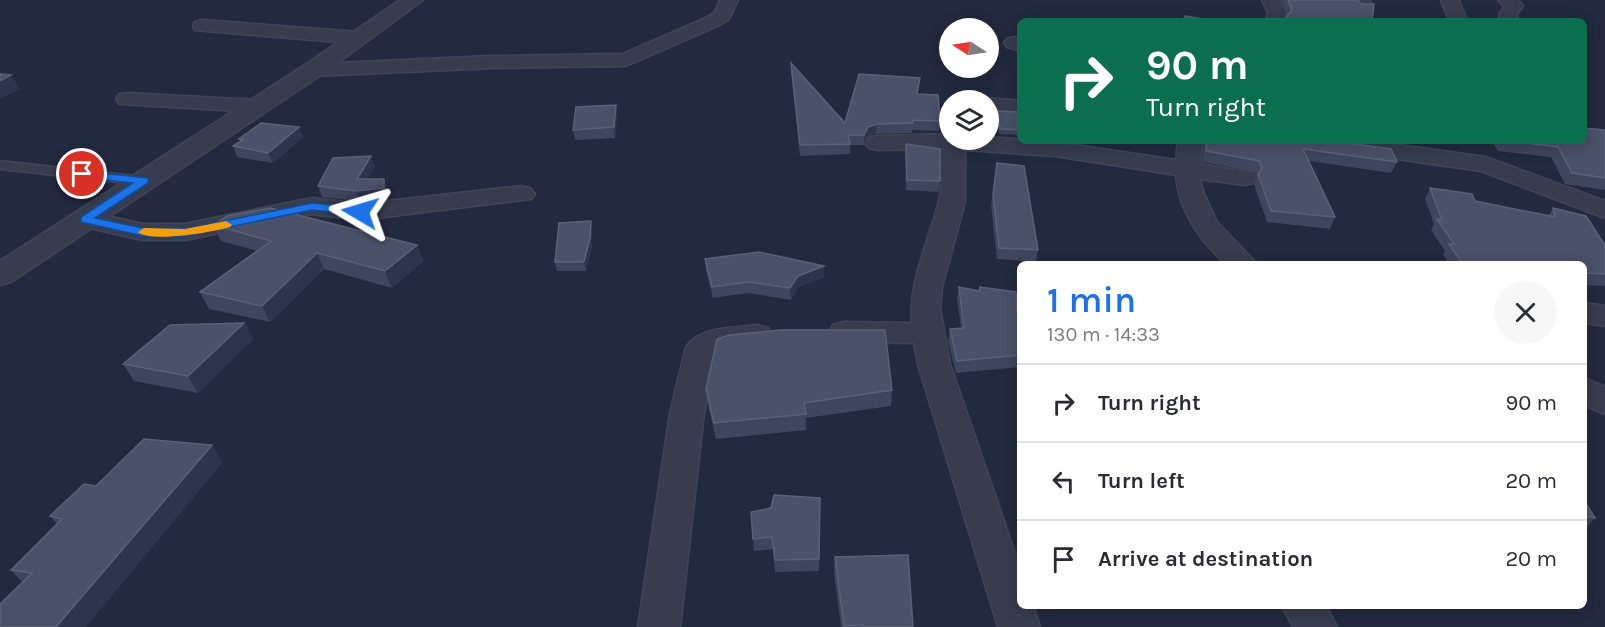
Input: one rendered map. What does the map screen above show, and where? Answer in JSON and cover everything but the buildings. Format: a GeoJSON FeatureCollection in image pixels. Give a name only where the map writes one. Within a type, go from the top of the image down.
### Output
{"type":"FeatureCollection","features":[{"type":"Feature","properties":{"kind":"street"},"geometry":{"type":"LineString","coordinates":[[0,275],[313,70],[413,0]]}},
{"type":"Feature","properties":{"kind":"street"},"geometry":{"type":"LineString","coordinates":[[313,70],[493,62],[626,60],[714,21],[723,15],[729,0]]}},
{"type":"Feature","properties":{"kind":"street"},"geometry":{"type":"LineString","coordinates":[[1272,0],[1277,13],[1276,18]]}},
{"type":"Feature","properties":{"kind":"street"},"geometry":{"type":"LineString","coordinates":[[1450,0],[1457,18]]}},
{"type":"Feature","properties":{"kind":"street"},"geometry":{"type":"LineString","coordinates":[[1508,0],[1514,6],[1508,14],[1509,18]]}},
{"type":"Feature","properties":{"kind":"street"},"geometry":{"type":"LineString","coordinates":[[201,26],[359,38]]}},
{"type":"Feature","properties":{"kind":"street"},"geometry":{"type":"LineString","coordinates":[[127,99],[257,106]]}},
{"type":"Feature","properties":{"kind":"street"},"geometry":{"type":"LineString","coordinates":[[999,105],[1017,108]]}},
{"type":"Feature","properties":{"kind":"street"},"geometry":{"type":"LineString","coordinates":[[877,143],[939,141]]}},
{"type":"Feature","properties":{"kind":"street"},"geometry":{"type":"LineString","coordinates":[[1190,144],[1188,187],[1198,213],[1216,239],[1240,261]]}},
{"type":"Feature","properties":{"kind":"street"},"geometry":{"type":"LineString","coordinates":[[1341,144],[1486,164],[1605,210]]}},
{"type":"Feature","properties":{"kind":"street"},"geometry":{"type":"LineString","coordinates":[[1475,144],[1486,164]]}},
{"type":"Feature","properties":{"kind":"street"},"geometry":{"type":"LineString","coordinates":[[999,145],[1055,150],[1244,178]]}},
{"type":"Feature","properties":{"kind":"street"},"geometry":{"type":"LineString","coordinates":[[953,150],[952,202],[928,287],[925,308],[928,333],[934,364],[1019,627]]}},
{"type":"Feature","properties":{"kind":"street"},"geometry":{"type":"LineString","coordinates":[[85,219],[143,232],[185,232],[312,206],[360,212],[522,194]]}},
{"type":"Feature","properties":{"kind":"street"},"geometry":{"type":"LineString","coordinates":[[1587,313],[1605,316]]}},
{"type":"Feature","properties":{"kind":"street"},"geometry":{"type":"LineString","coordinates":[[814,331],[928,333]]}},
{"type":"Feature","properties":{"kind":"street"},"geometry":{"type":"LineString","coordinates":[[659,627],[687,413],[702,347],[720,340],[781,333]]}},
{"type":"Feature","properties":{"kind":"street"},"geometry":{"type":"LineString","coordinates":[[1587,392],[1605,402]]}},
{"type":"Feature","properties":{"kind":"street"},"geometry":{"type":"LineString","coordinates":[[1305,609],[1316,627]]}},
{"type":"Feature","properties":{"kind":"lane"},"geometry":{"type":"LineString","coordinates":[[0,165],[144,181]]}},
{"type":"Feature","properties":{"kind":"slow traffic"},"geometry":{"type":"LineString","coordinates":[[144,232],[185,232],[226,225]]}},
{"type":"Feature","properties":{"kind":"route"},"geometry":{"type":"LineString","coordinates":[[82,174],[144,181],[85,219],[143,232],[185,232],[312,206],[360,212]]}}]}
